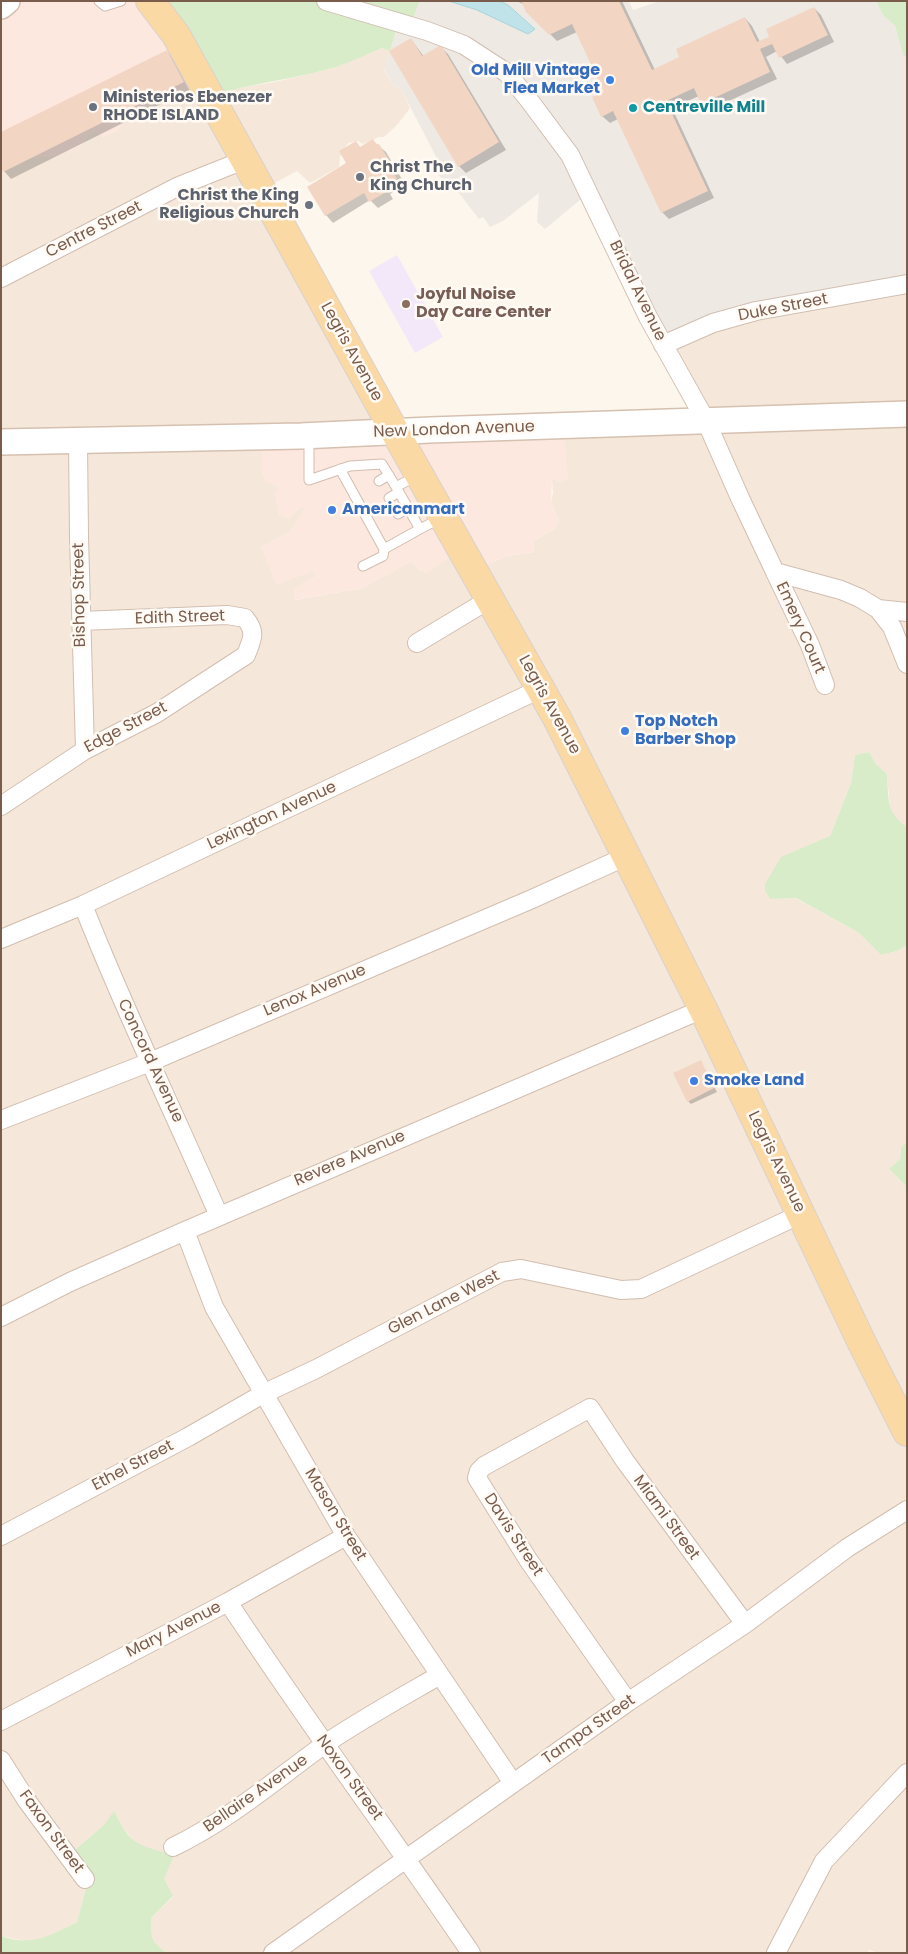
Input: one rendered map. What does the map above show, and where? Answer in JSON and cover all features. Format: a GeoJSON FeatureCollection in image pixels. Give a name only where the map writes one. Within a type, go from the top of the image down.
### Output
{"type":"FeatureCollection","features":[{"type":"Feature","properties":{"kind":"main road"},"geometry":{"type":"LineString","coordinates":[[1,6],[7,1]]}},
{"type":"Feature","properties":{"kind":"main road","name":"Legris Avenue"},"geometry":{"type":"LineString","coordinates":[[150,1],[176,35],[588,778],[703,1009],[907,1432]]}},
{"type":"Feature","properties":{"kind":"main road","name":"New London Avenue"},"geometry":{"type":"LineString","coordinates":[[1,442],[309,436],[907,414]]}},
{"type":"Feature","properties":{"kind":"street","name":"Bridal Avenue"},"geometry":{"type":"LineString","coordinates":[[326,1],[427,31],[464,45],[506,73],[570,155],[663,345],[706,421],[775,572]]}},
{"type":"Feature","properties":{"kind":"street","name":"Centre Street"},"geometry":{"type":"LineString","coordinates":[[1,278],[179,186],[244,160]]}},
{"type":"Feature","properties":{"kind":"street","name":"Duke Street"},"geometry":{"type":"LineString","coordinates":[[663,345],[713,323],[756,311],[907,284]]}},
{"type":"Feature","properties":{"kind":"street","name":"Bishop Street"},"geometry":{"type":"LineString","coordinates":[[78,441],[85,750]]}},
{"type":"Feature","properties":{"kind":"street"},"geometry":{"type":"LineString","coordinates":[[775,572],[841,590],[860,598],[878,609],[892,627],[907,664]]}},
{"type":"Feature","properties":{"kind":"street","name":"Emery Court"},"geometry":{"type":"LineString","coordinates":[[775,572],[810,645],[825,685]]}},
{"type":"Feature","properties":{"kind":"street"},"geometry":{"type":"LineString","coordinates":[[417,643],[490,599]]}},
{"type":"Feature","properties":{"kind":"street"},"geometry":{"type":"LineString","coordinates":[[878,609],[907,612]]}},
{"type":"Feature","properties":{"kind":"street","name":"Edith Street"},"geometry":{"type":"LineString","coordinates":[[81,621],[227,615],[245,618],[252,626],[253,641],[249,648]]}},
{"type":"Feature","properties":{"kind":"street","name":"Edge Street"},"geometry":{"type":"LineString","coordinates":[[1,806],[85,750],[157,713],[246,655],[249,648]]}},
{"type":"Feature","properties":{"kind":"street","name":"Lexington Avenue"},"geometry":{"type":"LineString","coordinates":[[1,939],[82,905],[540,689]]}},
{"type":"Feature","properties":{"kind":"street","name":"Lenox Avenue"},"geometry":{"type":"LineString","coordinates":[[1,1120],[150,1062],[532,899],[627,856]]}},
{"type":"Feature","properties":{"kind":"street","name":"Concord Avenue"},"geometry":{"type":"LineString","coordinates":[[82,905],[112,978],[183,1132],[219,1216]]}},
{"type":"Feature","properties":{"kind":"street","name":"Revere Avenue"},"geometry":{"type":"LineString","coordinates":[[1,1317],[70,1282],[185,1230],[703,1009]]}},
{"type":"Feature","properties":{"kind":"street","name":"Glen Lane West"},"geometry":{"type":"LineString","coordinates":[[263,1394],[502,1272],[521,1269],[621,1290],[641,1289],[801,1214]]}},
{"type":"Feature","properties":{"kind":"street","name":"Mason Street"},"geometry":{"type":"LineString","coordinates":[[185,1230],[214,1307],[346,1536],[513,1783]]}},
{"type":"Feature","properties":{"kind":"street","name":"Ethel Street"},"geometry":{"type":"LineString","coordinates":[[1,1536],[188,1437],[263,1394]]}},
{"type":"Feature","properties":{"kind":"street","name":"Miami Street"},"geometry":{"type":"LineString","coordinates":[[590,1408],[625,1461],[745,1624]]}},
{"type":"Feature","properties":{"kind":"street","name":"Davis Street"},"geometry":{"type":"LineString","coordinates":[[590,1408],[484,1466],[479,1471],[477,1478],[529,1561],[628,1702]]}},
{"type":"Feature","properties":{"kind":"street","name":"Tampa Street"},"geometry":{"type":"LineString","coordinates":[[273,1953],[628,1702],[745,1624],[847,1548],[907,1510]]}},
{"type":"Feature","properties":{"kind":"street","name":"Mary Avenue"},"geometry":{"type":"LineString","coordinates":[[1,1721],[228,1602],[346,1536]]}},
{"type":"Feature","properties":{"kind":"street","name":"Noxon Street"},"geometry":{"type":"LineString","coordinates":[[228,1602],[270,1666],[471,1953]]}},
{"type":"Feature","properties":{"kind":"street","name":"Bellaire Avenue"},"geometry":{"type":"LineString","coordinates":[[173,1848],[217,1824],[326,1744],[382,1708],[440,1675]]}},
{"type":"Feature","properties":{"kind":"street","name":"Faxon Street"},"geometry":{"type":"LineString","coordinates":[[1,1760],[28,1801],[85,1879]]}},
{"type":"Feature","properties":{"kind":"street"},"geometry":{"type":"LineString","coordinates":[[776,1953],[824,1861],[907,1773]]}},
{"type":"Feature","properties":{"kind":"lane"},"geometry":{"type":"LineString","coordinates":[[100,1],[105,6],[121,1]]}},
{"type":"Feature","properties":{"kind":"lane"},"geometry":{"type":"LineString","coordinates":[[309,436],[309,480],[350,466],[382,464],[420,529]]}},
{"type":"Feature","properties":{"kind":"lane"},"geometry":{"type":"LineString","coordinates":[[340,469],[358,493],[376,526],[384,549],[383,556],[363,566]]}},
{"type":"Feature","properties":{"kind":"lane"},"geometry":{"type":"LineString","coordinates":[[389,498],[420,474]]}},
{"type":"Feature","properties":{"kind":"lane"},"geometry":{"type":"LineString","coordinates":[[379,481],[389,475]]}},
{"type":"Feature","properties":{"kind":"lane"},"geometry":{"type":"LineString","coordinates":[[398,514],[408,508]]}},
{"type":"Feature","properties":{"kind":"lane"},"geometry":{"type":"LineString","coordinates":[[384,549],[444,516]]}},
{"type":"Feature","properties":{"kind":"shaded area"},"geometry":{"type":"Polygon","coordinates":[[[1,1],[151,1],[202,82],[138,110],[125,118],[116,132],[103,137],[95,130],[88,135],[82,145],[57,156],[17,159],[1,167],[1,1]]]}},
{"type":"Feature","properties":{"kind":"shaded area"},"geometry":{"type":"Polygon","coordinates":[[[420,1],[449,1],[477,10],[528,34],[535,28],[508,5],[499,1],[629,1],[633,10],[660,1],[876,1],[883,15],[895,26],[903,55],[907,58],[907,284],[754,311],[661,346],[586,195],[545,229],[537,222],[539,193],[503,221],[490,227],[483,217],[479,219],[455,188],[438,175],[445,174],[401,89],[393,85],[384,69],[398,26],[413,18],[420,1]]]}},
{"type":"Feature","properties":{"kind":"shaded area"},"geometry":{"type":"Polygon","coordinates":[[[382,48],[390,51],[384,70],[393,85],[401,89],[410,108],[398,124],[384,137],[379,137],[363,144],[358,141],[348,143],[340,157],[339,167],[310,183],[297,171],[263,189],[394,430],[279,488],[305,509],[290,532],[261,547],[313,571],[317,576],[294,590],[295,600],[362,588],[411,561],[421,571],[459,551],[476,569],[507,556],[534,552],[534,541],[555,528],[559,522],[551,502],[553,493],[552,479],[563,426],[695,418],[664,356],[704,327],[907,284],[907,827],[896,820],[890,807],[887,774],[876,764],[869,752],[855,755],[851,783],[830,836],[817,843],[765,884],[765,891],[770,899],[795,898],[859,933],[881,955],[897,951],[907,945],[907,1142],[901,1147],[900,1159],[889,1169],[907,1187],[907,1953],[879,1953],[869,1950],[868,1953],[167,1953],[156,1945],[151,1938],[151,1918],[173,1897],[137,1845],[122,1827],[104,1825],[70,1854],[85,1879],[86,1888],[77,1922],[44,1939],[30,1942],[1,1936],[1,167],[17,159],[82,145],[88,135],[95,130],[116,132],[125,118],[138,110],[202,82],[213,96],[233,89],[275,82],[330,69],[382,48]]]}},
{"type":"Feature","properties":{"kind":"shaded area","name":"Joyful Noise Day Care Center"},"geometry":{"type":"Polygon","coordinates":[[[397,255],[443,337],[415,353],[369,271],[397,255]]]}},
{"type":"Feature","properties":{"kind":"shaded area"},"geometry":{"type":"Polygon","coordinates":[[[563,426],[568,478],[561,483],[552,479],[551,502],[559,522],[555,528],[534,541],[534,552],[507,556],[476,569],[459,551],[427,573],[421,571],[411,561],[362,588],[294,600],[294,590],[316,576],[313,571],[276,585],[261,547],[290,532],[305,509],[301,507],[289,519],[279,515],[275,493],[279,488],[265,481],[261,469],[263,437],[563,426]]]}},
{"type":"Feature","properties":{"kind":"green space"},"geometry":{"type":"Polygon","coordinates":[[[151,1],[420,1],[413,18],[398,25],[390,51],[382,48],[329,69],[213,96],[151,1]]]}},
{"type":"Feature","properties":{"kind":"green space"},"geometry":{"type":"Polygon","coordinates":[[[876,1],[907,1],[907,58],[903,55],[895,26],[883,15],[876,1]]]}},
{"type":"Feature","properties":{"kind":"green space"},"geometry":{"type":"Polygon","coordinates":[[[869,752],[876,764],[887,774],[888,797],[892,810],[895,816],[907,827],[907,945],[897,951],[881,955],[859,933],[796,898],[770,899],[765,891],[765,884],[781,857],[830,836],[851,783],[855,755],[869,752]]]}},
{"type":"Feature","properties":{"kind":"green space"},"geometry":{"type":"Polygon","coordinates":[[[907,1142],[907,1187],[889,1169],[900,1159],[901,1147],[907,1142]]]}},
{"type":"Feature","properties":{"kind":"green space"},"geometry":{"type":"Polygon","coordinates":[[[114,1811],[131,1838],[144,1846],[174,1855],[164,1879],[173,1896],[151,1918],[154,1942],[167,1953],[1,1953],[1,1936],[12,1939],[32,1940],[49,1935],[77,1922],[86,1888],[85,1879],[70,1854],[104,1825],[114,1811]]]}},
{"type":"Feature","properties":{"kind":"water"},"geometry":{"type":"Polygon","coordinates":[[[449,1],[499,1],[508,5],[535,29],[528,34],[477,10],[449,1]]]}},
{"type":"Feature","properties":{"kind":"building","name":"Centreville Mill"},"geometry":{"type":"Polygon","coordinates":[[[521,1],[619,1],[652,70],[679,57],[676,49],[745,17],[757,42],[769,37],[766,29],[814,7],[828,35],[779,58],[772,44],[760,49],[770,72],[701,104],[694,88],[666,101],[708,191],[661,213],[613,111],[601,117],[592,97],[604,92],[572,24],[549,35],[526,12],[521,1]]]}},
{"type":"Feature","properties":{"kind":"building"},"geometry":{"type":"Polygon","coordinates":[[[411,38],[422,56],[441,45],[499,142],[458,167],[389,51],[411,38]]]}},
{"type":"Feature","properties":{"kind":"building","name":"Ministerios Ebenezer RHODE ISLAND"},"geometry":{"type":"Polygon","coordinates":[[[167,50],[184,82],[3,172],[1,168],[1,132],[167,50]]]}},
{"type":"Feature","properties":{"kind":"building","name":"Christ The King Church"},"geometry":{"type":"Polygon","coordinates":[[[373,139],[377,145],[379,144],[397,173],[394,174],[397,179],[384,187],[386,192],[369,202],[364,193],[325,216],[307,187],[346,163],[339,151],[356,141],[360,147],[373,139]]]}},
{"type":"Feature","properties":{"kind":"building","name":"Smoke Land"},"geometry":{"type":"Polygon","coordinates":[[[701,1060],[714,1088],[687,1102],[673,1073],[701,1060]]]}},
{"type":"Feature","properties":{"kind":"place","name":"Old Mill Vintage Flea Market"},"geometry":{"type":"Point","coordinates":[610,80]}},
{"type":"Feature","properties":{"kind":"place","name":"Ministerios Ebenezer RHODE ISLAND"},"geometry":{"type":"Point","coordinates":[93,107]}},
{"type":"Feature","properties":{"kind":"place","name":"Centreville Mill"},"geometry":{"type":"Point","coordinates":[633,108]}},
{"type":"Feature","properties":{"kind":"place","name":"Christ The King Church"},"geometry":{"type":"Point","coordinates":[360,177]}},
{"type":"Feature","properties":{"kind":"place","name":"Christ the King Religious Church"},"geometry":{"type":"Point","coordinates":[309,205]}},
{"type":"Feature","properties":{"kind":"place","name":"Joyful Noise Day Care Center"},"geometry":{"type":"Point","coordinates":[406,304]}},
{"type":"Feature","properties":{"kind":"place","name":"Americanmart"},"geometry":{"type":"Point","coordinates":[332,510]}},
{"type":"Feature","properties":{"kind":"place","name":"Top Notch Barber Shop"},"geometry":{"type":"Point","coordinates":[625,731]}},
{"type":"Feature","properties":{"kind":"place","name":"Smoke Land"},"geometry":{"type":"Point","coordinates":[694,1081]}}]}
